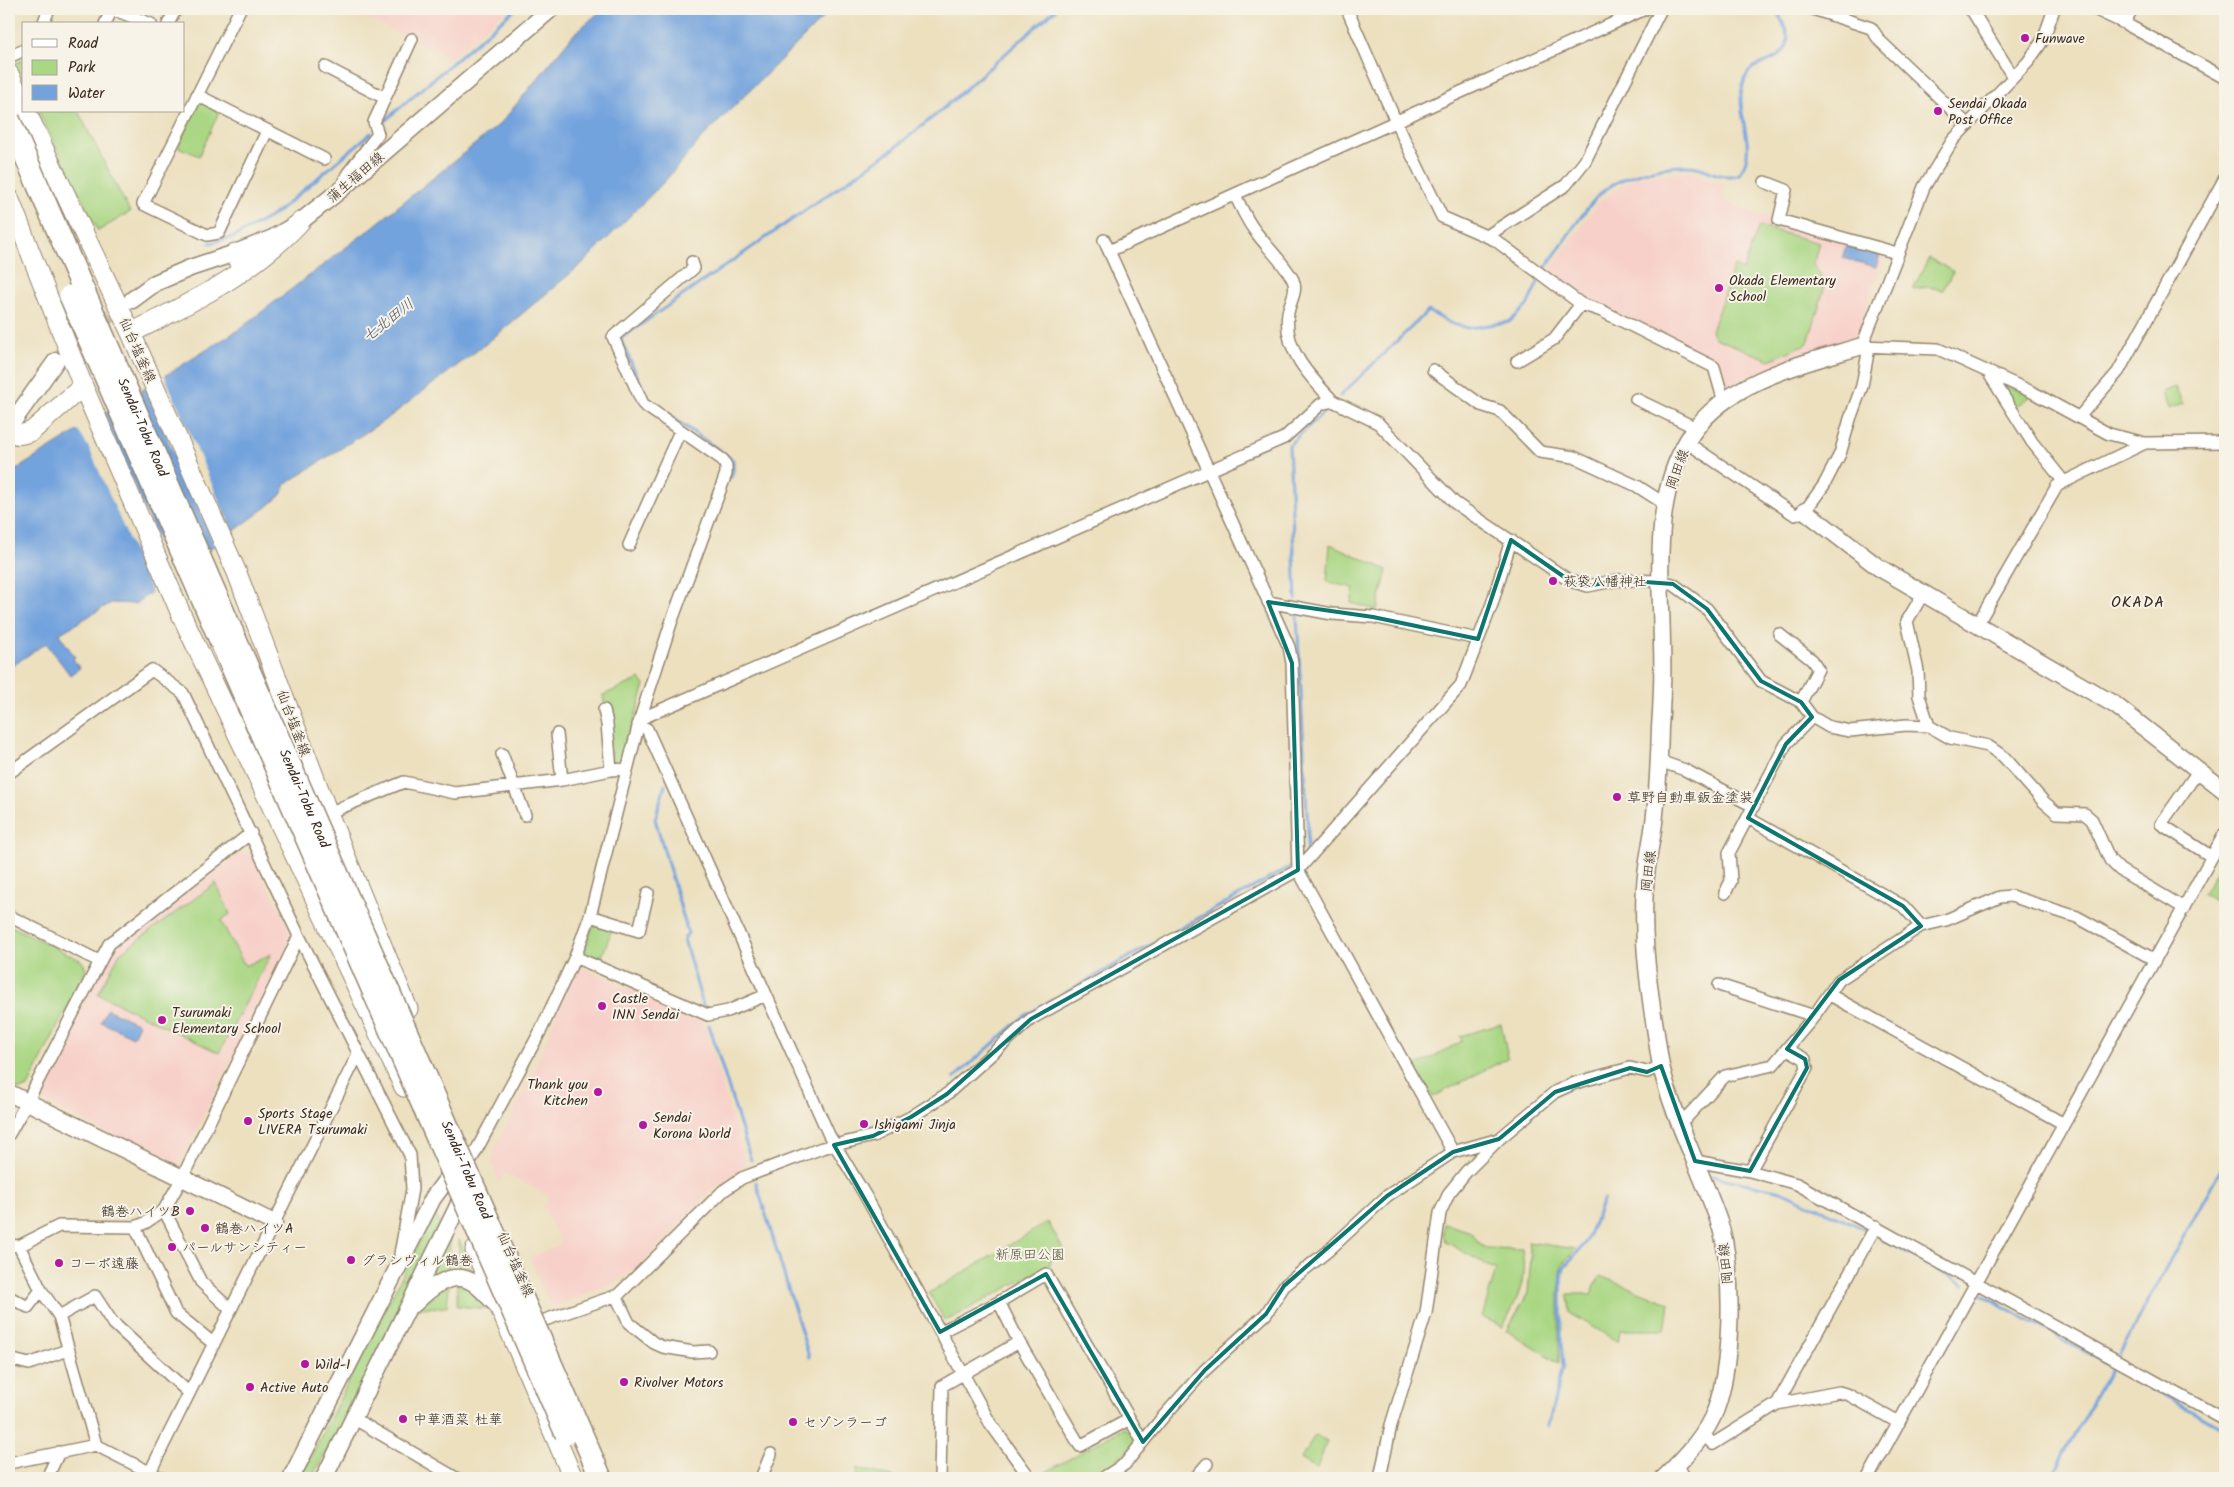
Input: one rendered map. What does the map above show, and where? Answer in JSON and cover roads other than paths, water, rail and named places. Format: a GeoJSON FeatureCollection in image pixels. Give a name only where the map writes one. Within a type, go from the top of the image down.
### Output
{"type":"FeatureCollection","features":[{"type":"Feature","properties":{"kind":"highway","name":"Sendai-Tobu Road"},"geometry":{"type":"LineString","coordinates":[[9,119],[601,1478]]}},
{"type":"Feature","properties":{"kind":"highway","name":"Sendai-Tobu Road"},"geometry":{"type":"LineString","coordinates":[[9,154],[585,1478]]}},
{"type":"Feature","properties":{"kind":"main road"},"geometry":{"type":"LineString","coordinates":[[9,74],[22,102]]}},
{"type":"Feature","properties":{"kind":"main road","name":"仙台塩釜線"},"geometry":{"type":"LineString","coordinates":[[26,112],[131,333],[236,573],[328,814],[470,1162],[610,1478]]}},
{"type":"Feature","properties":{"kind":"main road"},"geometry":{"type":"LineString","coordinates":[[9,198],[86,394],[181,614],[447,1179],[498,1306],[573,1478]]}},
{"type":"Feature","properties":{"kind":"main road"},"geometry":{"type":"LineString","coordinates":[[131,333],[202,297],[240,273],[284,240],[300,222]]}},
{"type":"Feature","properties":{"kind":"main road"},"geometry":{"type":"LineString","coordinates":[[236,253],[240,265],[240,273]]}},
{"type":"Feature","properties":{"kind":"main road"},"geometry":{"type":"LineString","coordinates":[[9,429],[13,434],[22,435],[32,431],[86,394]]}},
{"type":"Feature","properties":{"kind":"street"},"geometry":{"type":"LineString","coordinates":[[44,22],[49,9]]}},
{"type":"Feature","properties":{"kind":"street"},"geometry":{"type":"LineString","coordinates":[[106,22],[112,9],[146,22]]}},
{"type":"Feature","properties":{"kind":"street"},"geometry":{"type":"LineString","coordinates":[[169,22],[176,9]]}},
{"type":"Feature","properties":{"kind":"street"},"geometry":{"type":"LineString","coordinates":[[240,9],[197,95],[186,110],[143,204],[207,235],[219,233],[267,131]]}},
{"type":"Feature","properties":{"kind":"street","name":"蒲生福田線"},"geometry":{"type":"LineString","coordinates":[[132,300],[155,283],[190,268],[236,253],[273,238],[300,222],[339,191],[551,9]]}},
{"type":"Feature","properties":{"kind":"street"},"geometry":{"type":"LineString","coordinates":[[1347,9],[1396,122],[1442,217],[1487,236],[1581,304],[1602,311],[1714,367],[1724,402]]}},
{"type":"Feature","properties":{"kind":"street"},"geometry":{"type":"LineString","coordinates":[[1109,251],[1645,9]]}},
{"type":"Feature","properties":{"kind":"street"},"geometry":{"type":"LineString","coordinates":[[1487,236],[1566,185],[1585,161],[1661,9]]}},
{"type":"Feature","properties":{"kind":"street"},"geometry":{"type":"LineString","coordinates":[[1813,9],[1871,28],[1880,41],[1968,125]]}},
{"type":"Feature","properties":{"kind":"street"},"geometry":{"type":"LineString","coordinates":[[1968,9],[1973,12],[2013,77]]}},
{"type":"Feature","properties":{"kind":"street"},"geometry":{"type":"LineString","coordinates":[[1686,442],[1795,515],[1805,511],[1824,485],[1840,454],[1862,386],[1865,346],[1897,253],[1924,187],[1954,140],[2028,62],[2043,40],[2054,9]]}},
{"type":"Feature","properties":{"kind":"street"},"geometry":{"type":"LineString","coordinates":[[2094,9],[2124,23],[2225,78]]}},
{"type":"Feature","properties":{"kind":"street"},"geometry":{"type":"LineString","coordinates":[[2124,23],[2132,9]]}},
{"type":"Feature","properties":{"kind":"street"},"geometry":{"type":"LineString","coordinates":[[339,191],[348,173],[378,134],[374,122],[412,39]]}},
{"type":"Feature","properties":{"kind":"street"},"geometry":{"type":"LineString","coordinates":[[9,57],[22,51]]}},
{"type":"Feature","properties":{"kind":"street"},"geometry":{"type":"LineString","coordinates":[[325,67],[385,98]]}},
{"type":"Feature","properties":{"kind":"street"},"geometry":{"type":"LineString","coordinates":[[197,95],[324,158]]}},
{"type":"Feature","properties":{"kind":"street"},"geometry":{"type":"LineString","coordinates":[[2079,417],[2118,372],[2225,178]]}},
{"type":"Feature","properties":{"kind":"street"},"geometry":{"type":"LineString","coordinates":[[1765,182],[1786,190],[1779,220],[1897,253]]}},
{"type":"Feature","properties":{"kind":"street"},"geometry":{"type":"LineString","coordinates":[[1234,195],[1253,229],[1292,278],[1296,288],[1289,310],[1287,330],[1294,353],[1314,381],[1332,401],[1378,424],[1455,503],[1570,581],[1588,586],[1618,580],[1661,580],[1672,584],[1707,609],[1761,681],[1801,702],[1812,717],[1829,727],[1850,731],[1930,726],[1950,738],[1988,746],[2004,757],[2044,802],[2057,813],[2085,814],[2092,820],[2110,860],[2120,870],[2184,908]]}},
{"type":"Feature","properties":{"kind":"street"},"geometry":{"type":"LineString","coordinates":[[1104,240],[1289,646],[1292,662],[1298,870],[1453,1152]]}},
{"type":"Feature","properties":{"kind":"street"},"geometry":{"type":"LineString","coordinates":[[324,1478],[458,1206],[470,1162],[541,1030],[575,956],[590,916],[639,722],[671,623],[726,474],[723,460],[643,404],[613,337],[694,268],[692,262]]}},
{"type":"Feature","properties":{"kind":"street"},"geometry":{"type":"LineString","coordinates":[[1517,361],[1554,338],[1581,304]]}},
{"type":"Feature","properties":{"kind":"street"},"geometry":{"type":"LineString","coordinates":[[1865,346],[1938,349],[2032,392],[2109,434],[2145,443],[2225,442]]}},
{"type":"Feature","properties":{"kind":"street","name":"岡田線"},"geometry":{"type":"LineString","coordinates":[[1664,1478],[1681,1472],[1714,1415],[1721,1392],[1724,1372],[1728,1306],[1728,1265],[1721,1226],[1677,1117],[1662,1066],[1647,974],[1644,928],[1645,886],[1654,827],[1659,761],[1663,673],[1662,536],[1665,504],[1672,473],[1686,442],[1696,428],[1724,402],[1744,388],[1773,375],[1865,346]]}},
{"type":"Feature","properties":{"kind":"street"},"geometry":{"type":"LineString","coordinates":[[9,429],[56,361]]}},
{"type":"Feature","properties":{"kind":"street"},"geometry":{"type":"LineString","coordinates":[[1433,370],[1481,405],[1500,411],[1540,452],[1574,457],[1637,486],[1665,504]]}},
{"type":"Feature","properties":{"kind":"street"},"geometry":{"type":"LineString","coordinates":[[1988,372],[2032,442],[2064,482]]}},
{"type":"Feature","properties":{"kind":"street"},"geometry":{"type":"LineString","coordinates":[[1636,399],[1696,428]]}},
{"type":"Feature","properties":{"kind":"street"},"geometry":{"type":"LineString","coordinates":[[639,722],[1284,438],[1321,404],[1332,401]]}},
{"type":"Feature","properties":{"kind":"street"},"geometry":{"type":"LineString","coordinates":[[629,545],[680,431]]}},
{"type":"Feature","properties":{"kind":"street"},"geometry":{"type":"LineString","coordinates":[[1978,623],[2057,486],[2145,443]]}},
{"type":"Feature","properties":{"kind":"street"},"geometry":{"type":"LineString","coordinates":[[1805,511],[1878,567],[1923,594],[1978,623],[2115,706],[2225,790]]}},
{"type":"Feature","properties":{"kind":"street"},"geometry":{"type":"LineString","coordinates":[[542,1321],[616,1296],[636,1279],[723,1191],[742,1178],[822,1148],[873,1136],[911,1117],[947,1094],[1031,1019],[1298,870],[1461,685],[1492,604],[1511,540]]}},
{"type":"Feature","properties":{"kind":"street"},"geometry":{"type":"LineString","coordinates":[[1923,594],[1907,621],[1918,671],[1919,696],[1930,726]]}},
{"type":"Feature","properties":{"kind":"street"},"geometry":{"type":"LineString","coordinates":[[1268,602],[1332,614],[1374,617],[1478,639]]}},
{"type":"Feature","properties":{"kind":"street"},"geometry":{"type":"LineString","coordinates":[[1779,634],[1812,660],[1818,669],[1801,702]]}},
{"type":"Feature","properties":{"kind":"street"},"geometry":{"type":"LineString","coordinates":[[9,773],[152,670],[183,693],[299,936],[410,1155],[412,1189],[398,1263]]}},
{"type":"Feature","properties":{"kind":"street"},"geometry":{"type":"LineString","coordinates":[[604,710],[611,770]]}},
{"type":"Feature","properties":{"kind":"street"},"geometry":{"type":"LineString","coordinates":[[1725,893],[1731,881],[1730,852],[1786,744],[1812,717]]}},
{"type":"Feature","properties":{"kind":"street"},"geometry":{"type":"LineString","coordinates":[[639,722],[647,729],[834,1145],[866,1195],[990,1423],[1030,1478]]}},
{"type":"Feature","properties":{"kind":"street"},"geometry":{"type":"LineString","coordinates":[[557,734],[562,780]]}},
{"type":"Feature","properties":{"kind":"street"},"geometry":{"type":"LineString","coordinates":[[502,754],[525,815]]}},
{"type":"Feature","properties":{"kind":"street"},"geometry":{"type":"LineString","coordinates":[[1659,761],[1685,770],[1753,806]]}},
{"type":"Feature","properties":{"kind":"street"},"geometry":{"type":"LineString","coordinates":[[328,814],[404,782],[455,793],[562,780],[611,770],[627,769]]}},
{"type":"Feature","properties":{"kind":"street"},"geometry":{"type":"LineString","coordinates":[[2199,770],[2161,824],[2212,857]]}},
{"type":"Feature","properties":{"kind":"street"},"geometry":{"type":"LineString","coordinates":[[1748,818],[1903,906],[1922,926]]}},
{"type":"Feature","properties":{"kind":"street"},"geometry":{"type":"LineString","coordinates":[[9,1134],[28,1102],[109,944],[251,833]]}},
{"type":"Feature","properties":{"kind":"street"},"geometry":{"type":"LineString","coordinates":[[1868,1478],[2225,833]]}},
{"type":"Feature","properties":{"kind":"street"},"geometry":{"type":"LineString","coordinates":[[590,916],[639,931],[648,893]]}},
{"type":"Feature","properties":{"kind":"street"},"geometry":{"type":"LineString","coordinates":[[1677,1117],[1687,1117],[1725,1076],[1773,1065],[1814,1016],[1839,980],[1922,926],[1946,920],[2000,896],[2011,896],[2077,917],[2155,960]]}},
{"type":"Feature","properties":{"kind":"street"},"geometry":{"type":"LineString","coordinates":[[9,916],[99,962]]}},
{"type":"Feature","properties":{"kind":"street"},"geometry":{"type":"LineString","coordinates":[[161,1478],[148,1476],[96,1444],[67,1350],[59,1316],[14,1245],[59,1226],[135,1227],[164,1210],[182,1178],[299,936]]}},
{"type":"Feature","properties":{"kind":"street"},"geometry":{"type":"LineString","coordinates":[[575,956],[712,1016],[766,995]]}},
{"type":"Feature","properties":{"kind":"street"},"geometry":{"type":"LineString","coordinates":[[1719,985],[1814,1016]]}},
{"type":"Feature","properties":{"kind":"street"},"geometry":{"type":"LineString","coordinates":[[1830,995],[2064,1124]]}},
{"type":"Feature","properties":{"kind":"street"},"geometry":{"type":"LineString","coordinates":[[1750,1171],[1807,1068],[1805,1059],[1787,1049]]}},
{"type":"Feature","properties":{"kind":"street"},"geometry":{"type":"LineString","coordinates":[[148,1476],[358,1054]]}},
{"type":"Feature","properties":{"kind":"street"},"geometry":{"type":"LineString","coordinates":[[1380,1478],[1391,1426],[1426,1313],[1440,1213],[1449,1193],[1466,1172],[1499,1139],[1555,1092],[1575,1084],[1630,1068],[1647,1072],[1662,1066]]}},
{"type":"Feature","properties":{"kind":"street"},"geometry":{"type":"LineString","coordinates":[[9,1093],[274,1223]]}},
{"type":"Feature","properties":{"kind":"street"},"geometry":{"type":"LineString","coordinates":[[1103,1478],[1125,1464],[1205,1370],[1266,1314],[1284,1286],[1329,1250],[1387,1196],[1453,1152],[1499,1139]]}},
{"type":"Feature","properties":{"kind":"street"},"geometry":{"type":"LineString","coordinates":[[291,1478],[398,1263],[433,1198],[447,1179],[470,1162]]}},
{"type":"Feature","properties":{"kind":"street"},"geometry":{"type":"LineString","coordinates":[[1695,1162],[1750,1171],[1797,1184],[2225,1420]]}},
{"type":"Feature","properties":{"kind":"street"},"geometry":{"type":"LineString","coordinates":[[164,1210],[200,1282],[230,1309]]}},
{"type":"Feature","properties":{"kind":"street"},"geometry":{"type":"LineString","coordinates":[[1778,1404],[1876,1226]]}},
{"type":"Feature","properties":{"kind":"street"},"geometry":{"type":"LineString","coordinates":[[135,1227],[176,1313],[214,1344]]}},
{"type":"Feature","properties":{"kind":"street"},"geometry":{"type":"LineString","coordinates":[[940,1332],[999,1302],[1046,1274],[1143,1442]]}},
{"type":"Feature","properties":{"kind":"street"},"geometry":{"type":"LineString","coordinates":[[406,1310],[435,1284],[443,1280],[459,1278],[474,1283],[498,1306]]}},
{"type":"Feature","properties":{"kind":"street"},"geometry":{"type":"LineString","coordinates":[[9,1297],[28,1307],[41,1290]]}},
{"type":"Feature","properties":{"kind":"street"},"geometry":{"type":"LineString","coordinates":[[59,1316],[95,1296],[112,1322],[189,1393]]}},
{"type":"Feature","properties":{"kind":"street"},"geometry":{"type":"LineString","coordinates":[[616,1296],[629,1323],[654,1343],[662,1347],[693,1352],[709,1351]]}},
{"type":"Feature","properties":{"kind":"street"},"geometry":{"type":"LineString","coordinates":[[999,1302],[1019,1342],[1080,1446],[1130,1419]]}},
{"type":"Feature","properties":{"kind":"street"},"geometry":{"type":"LineString","coordinates":[[940,1478],[942,1386],[1019,1342]]}},
{"type":"Feature","properties":{"kind":"street"},"geometry":{"type":"LineString","coordinates":[[9,1359],[29,1364],[67,1350]]}},
{"type":"Feature","properties":{"kind":"street"},"geometry":{"type":"LineString","coordinates":[[1704,1434],[1714,1444],[1778,1404],[1839,1392],[1849,1395],[1899,1423]]}},
{"type":"Feature","properties":{"kind":"street"},"geometry":{"type":"LineString","coordinates":[[352,1418],[456,1478]]}},
{"type":"Feature","properties":{"kind":"street"},"geometry":{"type":"LineString","coordinates":[[9,1463],[96,1444]]}},
{"type":"Feature","properties":{"kind":"street"},"geometry":{"type":"LineString","coordinates":[[47,1478],[59,1452]]}},
{"type":"Feature","properties":{"kind":"street"},"geometry":{"type":"LineString","coordinates":[[761,1478],[771,1454]]}},
{"type":"Feature","properties":{"kind":"street"},"geometry":{"type":"LineString","coordinates":[[1194,1478],[1207,1464]]}},
{"type":"Feature","properties":{"kind":"water","name":"七北田川"},"geometry":{"type":"Polygon","coordinates":[[[603,9],[832,9],[701,139],[665,181],[583,263],[487,343],[388,418],[286,484],[281,495],[267,507],[135,604],[111,603],[59,634],[75,657],[73,659],[80,668],[70,675],[46,643],[9,668],[9,474],[238,330],[374,226],[501,123],[574,34],[603,9]]]}},
{"type":"Feature","properties":{"kind":"water"},"geometry":{"type":"Polygon","coordinates":[[[1846,246],[1880,255],[1876,267],[1842,258],[1846,246]]]}},
{"type":"Feature","properties":{"kind":"water"},"geometry":{"type":"Polygon","coordinates":[[[107,1009],[139,1024],[133,1037],[101,1022],[107,1009]]]}},
{"type":"Feature","properties":{"kind":"waterway"},"geometry":{"type":"LineString","coordinates":[[381,124],[515,9]]}},
{"type":"Feature","properties":{"kind":"waterway"},"geometry":{"type":"LineString","coordinates":[[731,477],[733,460],[649,401],[620,339],[892,150],[938,113],[1056,9]]}},
{"type":"Feature","properties":{"kind":"waterway"},"geometry":{"type":"LineString","coordinates":[[1543,271],[1597,197],[1615,183],[1640,173],[1678,166],[1702,168],[1725,176],[1740,174],[1746,162],[1747,149],[1741,107],[1743,84],[1751,69],[1782,53],[1788,41],[1787,34],[1776,9]]}},
{"type":"Feature","properties":{"kind":"waterway"},"geometry":{"type":"LineString","coordinates":[[210,243],[234,237],[275,214],[371,133]]}},
{"type":"Feature","properties":{"kind":"waterway"},"geometry":{"type":"LineString","coordinates":[[1340,396],[1428,311],[1452,324],[1468,328],[1509,322],[1527,306],[1538,282]]}},
{"type":"Feature","properties":{"kind":"waterway"},"geometry":{"type":"LineString","coordinates":[[1296,599],[1289,445],[1328,408]]}},
{"type":"Feature","properties":{"kind":"waterway"},"geometry":{"type":"LineString","coordinates":[[1297,615],[1308,832],[1306,855]]}},
{"type":"Feature","properties":{"kind":"waterway"},"geometry":{"type":"LineString","coordinates":[[651,704],[659,678]]}},
{"type":"Feature","properties":{"kind":"waterway"},"geometry":{"type":"LineString","coordinates":[[665,785],[655,819],[688,933],[684,939],[704,1009]]}},
{"type":"Feature","properties":{"kind":"waterway"},"geometry":{"type":"LineString","coordinates":[[954,1078],[1026,1015],[1295,864]]}},
{"type":"Feature","properties":{"kind":"waterway"},"geometry":{"type":"LineString","coordinates":[[709,1025],[751,1160]]}},
{"type":"Feature","properties":{"kind":"waterway"},"geometry":{"type":"LineString","coordinates":[[2119,1354],[2225,1161]]}},
{"type":"Feature","properties":{"kind":"waterway"},"geometry":{"type":"LineString","coordinates":[[1712,1176],[1781,1191],[1865,1229]]}},
{"type":"Feature","properties":{"kind":"waterway"},"geometry":{"type":"LineString","coordinates":[[756,1182],[809,1357]]}},
{"type":"Feature","properties":{"kind":"waterway"},"geometry":{"type":"LineString","coordinates":[[1548,1426],[1563,1366],[1561,1283],[1564,1267],[1585,1244],[1604,1199]]}},
{"type":"Feature","properties":{"kind":"waterway"},"geometry":{"type":"LineString","coordinates":[[1878,1236],[1963,1284]]}},
{"type":"Feature","properties":{"kind":"waterway"},"geometry":{"type":"LineString","coordinates":[[1982,1294],[2225,1429]]}},
{"type":"Feature","properties":{"kind":"waterway"},"geometry":{"type":"LineString","coordinates":[[2050,1478],[2113,1365]]}},
{"type":"Feature","properties":{"kind":"tunnel"},"geometry":{"type":"LineString","coordinates":[[61,356],[89,330],[129,301]]}},
{"type":"Feature","properties":{"kind":"place","name":"Funwave"},"geometry":{"type":"Point","coordinates":[2025,38]}},
{"type":"Feature","properties":{"kind":"place","name":"Sendai Okada Post Office"},"geometry":{"type":"Point","coordinates":[1938,111]}},
{"type":"Feature","properties":{"kind":"place","name":"Okada Elementary School"},"geometry":{"type":"Point","coordinates":[1719,288]}},
{"type":"Feature","properties":{"kind":"place","name":"萩袋八幡神社"},"geometry":{"type":"Point","coordinates":[1553,581]}},
{"type":"Feature","properties":{"kind":"place","name":"草野自動車鈑金塗装"},"geometry":{"type":"Point","coordinates":[1617,797]}},
{"type":"Feature","properties":{"kind":"place","name":"Castle INN Sendai"},"geometry":{"type":"Point","coordinates":[602,1006]}},
{"type":"Feature","properties":{"kind":"place","name":"Tsurumaki Elementary School"},"geometry":{"type":"Point","coordinates":[162,1020]}},
{"type":"Feature","properties":{"kind":"place","name":"Thank you Kitchen"},"geometry":{"type":"Point","coordinates":[598,1092]}},
{"type":"Feature","properties":{"kind":"place","name":"Sports Stage LIVERA Tsurumaki"},"geometry":{"type":"Point","coordinates":[248,1121]}},
{"type":"Feature","properties":{"kind":"place","name":"Ishigami Jinja"},"geometry":{"type":"Point","coordinates":[864,1124]}},
{"type":"Feature","properties":{"kind":"place","name":"Sendai Korona World"},"geometry":{"type":"Point","coordinates":[643,1125]}},
{"type":"Feature","properties":{"kind":"place","name":"鶴巻ハイツB"},"geometry":{"type":"Point","coordinates":[190,1211]}},
{"type":"Feature","properties":{"kind":"place","name":"鶴巻ハイツA"},"geometry":{"type":"Point","coordinates":[205,1228]}},
{"type":"Feature","properties":{"kind":"place","name":"パールサンシティー"},"geometry":{"type":"Point","coordinates":[172,1247]}},
{"type":"Feature","properties":{"kind":"place","name":"グランヴィル鶴巻"},"geometry":{"type":"Point","coordinates":[351,1260]}},
{"type":"Feature","properties":{"kind":"place","name":"コーポ遠藤"},"geometry":{"type":"Point","coordinates":[59,1263]}},
{"type":"Feature","properties":{"kind":"place","name":"Wild-1"},"geometry":{"type":"Point","coordinates":[305,1364]}},
{"type":"Feature","properties":{"kind":"place","name":"Rivolver Motors"},"geometry":{"type":"Point","coordinates":[624,1382]}},
{"type":"Feature","properties":{"kind":"place","name":"Active Auto"},"geometry":{"type":"Point","coordinates":[250,1387]}},
{"type":"Feature","properties":{"kind":"place","name":"中華酒菜 杜華"},"geometry":{"type":"Point","coordinates":[403,1419]}},
{"type":"Feature","properties":{"kind":"place","name":"セゾンラーゴ"},"geometry":{"type":"Point","coordinates":[793,1422]}},
{"type":"Feature","properties":{"kind":"district","name":"OKADA"},"geometry":{"type":"Point","coordinates":[2138,601]}},
{"type":"Feature","properties":{"kind":"park label","name":"新原田公園"},"geometry":{"type":"Point","coordinates":[1030,1254]}}]}
